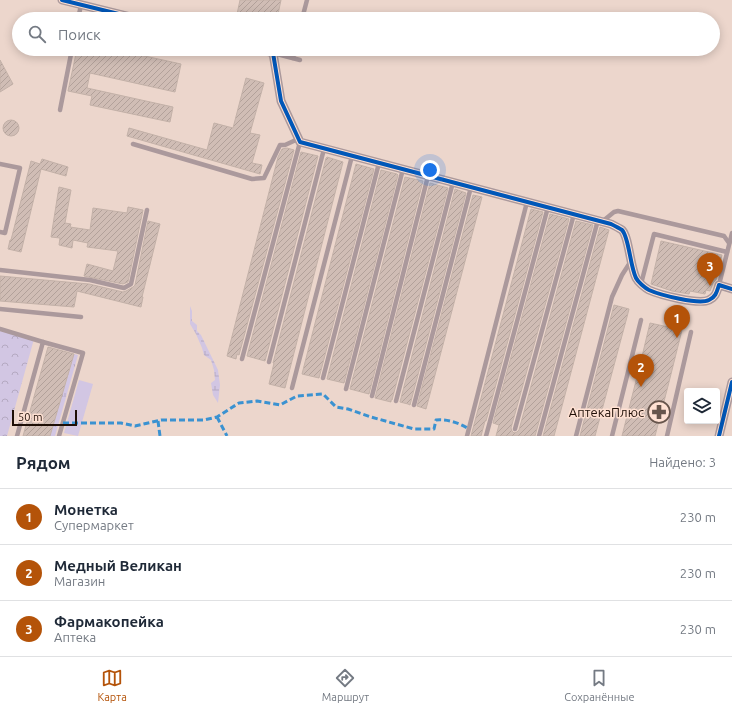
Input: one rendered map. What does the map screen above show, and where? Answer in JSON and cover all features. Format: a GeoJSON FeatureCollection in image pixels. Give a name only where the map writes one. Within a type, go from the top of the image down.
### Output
{"type":"FeatureCollection","features":[{"type":"Feature","properties":{"kind":"street"},"geometry":{"type":"LineString","coordinates":[[62,0],[110,12]]}},
{"type":"Feature","properties":{"kind":"street"},"geometry":{"type":"LineString","coordinates":[[274,56],[281,101],[299,141],[403,170],[612,224],[623,231],[628,244],[630,261],[636,279],[648,290],[699,302],[708,300],[715,296],[719,285],[732,289]]}},
{"type":"Feature","properties":{"kind":"street"},"geometry":{"type":"LineString","coordinates":[[719,436],[732,382]]}},
{"type":"Feature","properties":{"kind":"lane"},"geometry":{"type":"LineString","coordinates":[[304,12],[307,0]]}},
{"type":"Feature","properties":{"kind":"lane"},"geometry":{"type":"LineString","coordinates":[[80,12],[81,5]]}},
{"type":"Feature","properties":{"kind":"lane"},"geometry":{"type":"LineString","coordinates":[[60,110],[71,56]]}},
{"type":"Feature","properties":{"kind":"lane"},"geometry":{"type":"LineString","coordinates":[[285,56],[300,60]]}},
{"type":"Feature","properties":{"kind":"lane"},"geometry":{"type":"LineString","coordinates":[[133,144],[252,179],[264,178],[280,145],[299,141]]}},
{"type":"Feature","properties":{"kind":"lane"},"geometry":{"type":"LineString","coordinates":[[242,359],[299,141]]}},
{"type":"Feature","properties":{"kind":"lane"},"geometry":{"type":"LineString","coordinates":[[269,362],[324,149]]}},
{"type":"Feature","properties":{"kind":"lane"},"geometry":{"type":"LineString","coordinates":[[292,388],[352,156]]}},
{"type":"Feature","properties":{"kind":"lane"},"geometry":{"type":"LineString","coordinates":[[323,378],[379,163]]}},
{"type":"Feature","properties":{"kind":"lane"},"geometry":{"type":"LineString","coordinates":[[0,164],[20,168],[5,233],[0,232]]}},
{"type":"Feature","properties":{"kind":"lane"},"geometry":{"type":"LineString","coordinates":[[346,388],[403,170]]}},
{"type":"Feature","properties":{"kind":"lane"},"geometry":{"type":"LineString","coordinates":[[372,396],[428,176]]}},
{"type":"Feature","properties":{"kind":"lane"},"geometry":{"type":"LineString","coordinates":[[396,401],[453,182]]}},
{"type":"Feature","properties":{"kind":"lane"},"geometry":{"type":"LineString","coordinates":[[414,405],[471,187]]}},
{"type":"Feature","properties":{"kind":"lane"},"geometry":{"type":"LineString","coordinates":[[467,436],[527,202]]}},
{"type":"Feature","properties":{"kind":"lane"},"geometry":{"type":"LineString","coordinates":[[486,436],[548,207]]}},
{"type":"Feature","properties":{"kind":"lane"},"geometry":{"type":"LineString","coordinates":[[0,270],[90,280],[124,288],[131,284],[147,210]]}},
{"type":"Feature","properties":{"kind":"lane"},"geometry":{"type":"LineString","coordinates":[[539,436],[600,221],[618,211],[724,236],[730,244]]}},
{"type":"Feature","properties":{"kind":"lane"},"geometry":{"type":"LineString","coordinates":[[515,429],[574,214]]}},
{"type":"Feature","properties":{"kind":"lane"},"geometry":{"type":"LineString","coordinates":[[719,285],[732,233]]}},
{"type":"Feature","properties":{"kind":"lane"},"geometry":{"type":"LineString","coordinates":[[641,284],[654,234],[727,252]]}},
{"type":"Feature","properties":{"kind":"lane"},"geometry":{"type":"LineString","coordinates":[[576,436],[612,298],[630,261]]}},
{"type":"Feature","properties":{"kind":"lane"},"geometry":{"type":"LineString","coordinates":[[0,309],[81,317]]}},
{"type":"Feature","properties":{"kind":"lane"},"geometry":{"type":"LineString","coordinates":[[612,436],[641,320]]}},
{"type":"Feature","properties":{"kind":"lane"},"geometry":{"type":"LineString","coordinates":[[0,329],[83,353],[59,436]]}},
{"type":"Feature","properties":{"kind":"lane"},"geometry":{"type":"LineString","coordinates":[[667,436],[691,332]]}},
{"type":"Feature","properties":{"kind":"lane"},"geometry":{"type":"LineString","coordinates":[[17,436],[43,342]]}},
{"type":"Feature","properties":{"kind":"green space"},"geometry":{"type":"Polygon","coordinates":[[[190,306],[192,311],[192,321],[197,325],[197,331],[201,335],[218,370],[220,385],[218,403],[213,395],[211,383],[215,380],[214,370],[211,360],[204,355],[196,334],[190,324],[190,306]]]}},
{"type":"Feature","properties":{"kind":"green space"},"geometry":{"type":"Polygon","coordinates":[[[0,331],[34,339],[7,436],[0,436],[0,331]]]}},
{"type":"Feature","properties":{"kind":"green space"},"geometry":{"type":"Polygon","coordinates":[[[74,354],[78,355],[55,436],[50,436],[74,354]]]}},
{"type":"Feature","properties":{"kind":"green space"},"geometry":{"type":"Polygon","coordinates":[[[79,380],[93,384],[78,436],[64,433],[79,380]]]}},
{"type":"Feature","properties":{"kind":"building"},"geometry":{"type":"Polygon","coordinates":[[[240,0],[281,0],[278,12],[237,12],[240,0]]]}},
{"type":"Feature","properties":{"kind":"building"},"geometry":{"type":"Polygon","coordinates":[[[76,56],[145,56],[181,64],[175,92],[90,73],[87,88],[173,107],[170,122],[90,105],[92,96],[68,91],[76,56]]]}},
{"type":"Feature","properties":{"kind":"building"},"geometry":{"type":"Polygon","coordinates":[[[0,60],[13,84],[0,92],[0,60]]]}},
{"type":"Feature","properties":{"kind":"building"},"geometry":{"type":"Polygon","coordinates":[[[246,78],[264,83],[250,133],[260,135],[252,163],[262,165],[260,174],[127,136],[129,128],[207,150],[214,123],[233,128],[246,78]]]}},
{"type":"Feature","properties":{"kind":"building"},"geometry":{"type":"Polygon","coordinates":[[[8,120],[14,120],[19,125],[17,134],[14,136],[8,136],[3,131],[3,125],[8,120]]]}},
{"type":"Feature","properties":{"kind":"building"},"geometry":{"type":"Polygon","coordinates":[[[287,148],[294,150],[239,355],[237,354],[236,359],[227,356],[278,157],[282,149],[287,148]]]}},
{"type":"Feature","properties":{"kind":"building"},"geometry":{"type":"Polygon","coordinates":[[[301,152],[318,156],[265,361],[247,356],[301,152]]]}},
{"type":"Feature","properties":{"kind":"building"},"geometry":{"type":"Polygon","coordinates":[[[327,157],[343,162],[285,388],[269,384],[273,363],[327,157]]]}},
{"type":"Feature","properties":{"kind":"building"},"geometry":{"type":"Polygon","coordinates":[[[42,159],[68,167],[66,176],[41,169],[21,252],[8,249],[31,161],[40,164],[42,159]]]}},
{"type":"Feature","properties":{"kind":"building"},"geometry":{"type":"Polygon","coordinates":[[[356,164],[374,169],[319,378],[302,374],[356,164]]]}},
{"type":"Feature","properties":{"kind":"building"},"geometry":{"type":"Polygon","coordinates":[[[381,170],[398,175],[344,383],[327,379],[381,170]]]}},
{"type":"Feature","properties":{"kind":"building"},"geometry":{"type":"Polygon","coordinates":[[[405,177],[423,181],[369,394],[350,389],[405,177]]]}},
{"type":"Feature","properties":{"kind":"building"},"geometry":{"type":"Polygon","coordinates":[[[430,183],[448,188],[391,402],[375,398],[430,183]]]}},
{"type":"Feature","properties":{"kind":"building"},"geometry":{"type":"Polygon","coordinates":[[[59,187],[71,190],[65,223],[71,224],[70,227],[90,230],[93,208],[127,213],[128,207],[143,210],[128,282],[123,284],[84,276],[87,264],[113,271],[118,251],[87,247],[88,243],[73,240],[72,248],[59,245],[60,238],[51,237],[59,187]]]}},
{"type":"Feature","properties":{"kind":"building"},"geometry":{"type":"Polygon","coordinates":[[[455,189],[466,193],[410,405],[400,402],[455,189]]]}},
{"type":"Feature","properties":{"kind":"building"},"geometry":{"type":"Polygon","coordinates":[[[473,195],[482,197],[426,409],[417,406],[473,195]]]}},
{"type":"Feature","properties":{"kind":"building"},"geometry":{"type":"Polygon","coordinates":[[[531,209],[543,212],[486,421],[481,436],[471,436],[531,209]]]}},
{"type":"Feature","properties":{"kind":"building"},"geometry":{"type":"Polygon","coordinates":[[[550,214],[569,219],[511,428],[514,433],[519,430],[576,221],[593,225],[535,436],[496,436],[499,425],[493,423],[550,214]]]}},
{"type":"Feature","properties":{"kind":"building"},"geometry":{"type":"Polygon","coordinates":[[[148,221],[160,224],[142,297],[141,307],[77,291],[74,307],[0,301],[0,276],[89,284],[123,292],[126,291],[135,285],[148,221]]]}},
{"type":"Feature","properties":{"kind":"building"},"geometry":{"type":"Polygon","coordinates":[[[600,227],[609,230],[554,436],[543,436],[600,227]]]}},
{"type":"Feature","properties":{"kind":"building"},"geometry":{"type":"Polygon","coordinates":[[[661,241],[722,255],[716,280],[710,291],[706,290],[705,294],[690,291],[689,294],[672,291],[651,284],[661,241]]]}},
{"type":"Feature","properties":{"kind":"building"},"geometry":{"type":"Polygon","coordinates":[[[614,305],[629,309],[627,317],[595,436],[580,436],[614,305]]]}},
{"type":"Feature","properties":{"kind":"building"},"geometry":{"type":"Polygon","coordinates":[[[650,323],[682,330],[655,436],[622,436],[639,369],[650,323]]]}},
{"type":"Feature","properties":{"kind":"building"},"geometry":{"type":"Polygon","coordinates":[[[48,347],[74,354],[50,436],[23,436],[48,347]]]}},
{"type":"Feature","properties":{"kind":"marked path"},"geometry":{"type":"LineString","coordinates":[[63,423],[121,423],[135,426],[161,420],[204,420],[217,417],[239,403],[257,401],[280,405],[297,396],[323,394],[336,407],[348,409],[414,429],[434,429],[436,420],[453,422],[469,429]]}},
{"type":"Feature","properties":{"kind":"marked path"},"geometry":{"type":"LineString","coordinates":[[217,417],[227,436]]}},
{"type":"Feature","properties":{"kind":"marked path"},"geometry":{"type":"LineString","coordinates":[[158,421],[160,436]]}},
{"type":"Feature","properties":{"kind":"cycle path"},"geometry":{"type":"LineString","coordinates":[[62,0],[111,12]]}},
{"type":"Feature","properties":{"kind":"cycle path"},"geometry":{"type":"LineString","coordinates":[[274,56],[281,101],[300,142],[611,224],[622,230],[624,234],[637,280],[646,288],[654,292],[679,299],[704,301],[709,300],[716,294],[719,285],[732,289]]}},
{"type":"Feature","properties":{"kind":"cycle path"},"geometry":{"type":"LineString","coordinates":[[719,436],[732,382]]}},
{"type":"Feature","properties":{"kind":"place","name":"Фармакопейка"},"geometry":{"type":"Point","coordinates":[710,286]}},
{"type":"Feature","properties":{"kind":"place","name":"Монетка"},"geometry":{"type":"Point","coordinates":[677,338]}},
{"type":"Feature","properties":{"kind":"place","name":"Медный Великан"},"geometry":{"type":"Point","coordinates":[641,387]}},
{"type":"Feature","properties":{"kind":"place","name":"АптекаПлюс"},"geometry":{"type":"Point","coordinates":[659,412]}}]}
